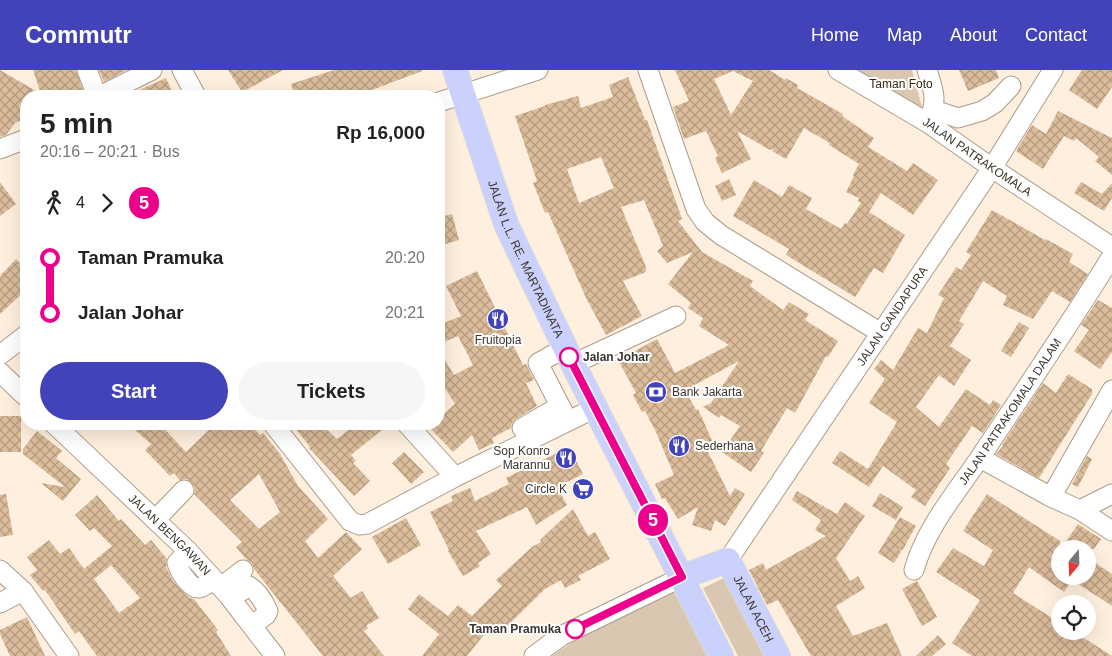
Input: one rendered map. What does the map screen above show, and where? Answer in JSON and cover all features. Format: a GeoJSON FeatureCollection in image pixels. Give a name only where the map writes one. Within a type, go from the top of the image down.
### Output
{"type":"FeatureCollection","features":[{"type":"Feature","properties":{"kind":"main road","name":"JALAN L.L. RE. MARTADINATA"},"geometry":{"type":"LineString","coordinates":[[455,70],[506,224],[569,356],[721,656]]}},
{"type":"Feature","properties":{"kind":"main road"},"geometry":{"type":"LineString","coordinates":[[682,577],[728,560]]}},
{"type":"Feature","properties":{"kind":"main road","name":"JALAN ACEH"},"geometry":{"type":"LineString","coordinates":[[728,560],[778,656]]}},
{"type":"Feature","properties":{"kind":"street"},"geometry":{"type":"LineString","coordinates":[[87,70],[96,90]]}},
{"type":"Feature","properties":{"kind":"street"},"geometry":{"type":"LineString","coordinates":[[111,90],[152,70]]}},
{"type":"Feature","properties":{"kind":"street"},"geometry":{"type":"LineString","coordinates":[[182,70],[193,90]]}},
{"type":"Feature","properties":{"kind":"street"},"geometry":{"type":"LineString","coordinates":[[445,100],[538,70]]}},
{"type":"Feature","properties":{"kind":"street"},"geometry":{"type":"LineString","coordinates":[[648,70],[696,209],[705,222],[721,234],[881,333]]}},
{"type":"Feature","properties":{"kind":"street","name":"JALAN PATRAKOMALA"},"geometry":{"type":"LineString","coordinates":[[838,70],[931,117],[992,168],[1112,247]]}},
{"type":"Feature","properties":{"kind":"street"},"geometry":{"type":"LineString","coordinates":[[927,70],[935,97],[931,117],[958,118],[982,111],[995,103],[1011,86]]}},
{"type":"Feature","properties":{"kind":"street","name":"JALAN GANDAPURA"},"geometry":{"type":"LineString","coordinates":[[728,560],[992,168],[1053,70]]}},
{"type":"Feature","properties":{"kind":"street"},"geometry":{"type":"LineString","coordinates":[[0,149],[20,141]]}},
{"type":"Feature","properties":{"kind":"street","name":"JALAN PATRAKOMALA DALAM"},"geometry":{"type":"LineString","coordinates":[[914,570],[918,553],[935,524],[1112,256]]}},
{"type":"Feature","properties":{"kind":"street"},"geometry":{"type":"LineString","coordinates":[[564,414],[538,363],[569,356],[676,316]]}},
{"type":"Feature","properties":{"kind":"street"},"geometry":{"type":"LineString","coordinates":[[0,355],[20,340]]}},
{"type":"Feature","properties":{"kind":"street"},"geometry":{"type":"LineString","coordinates":[[0,372],[20,391]]}},
{"type":"Feature","properties":{"kind":"street"},"geometry":{"type":"LineString","coordinates":[[1051,497],[1112,390]]}},
{"type":"Feature","properties":{"kind":"street"},"geometry":{"type":"LineString","coordinates":[[522,428],[564,414],[595,408]]}},
{"type":"Feature","properties":{"kind":"street"},"geometry":{"type":"LineString","coordinates":[[278,430],[350,521],[359,525],[367,524],[455,477],[564,414]]}},
{"type":"Feature","properties":{"kind":"street","name":"JALAN BENGAWAN"},"geometry":{"type":"LineString","coordinates":[[60,430],[188,551],[222,588],[275,656]]}},
{"type":"Feature","properties":{"kind":"street"},"geometry":{"type":"LineString","coordinates":[[412,430],[455,477]]}},
{"type":"Feature","properties":{"kind":"street"},"geometry":{"type":"LineString","coordinates":[[980,458],[1051,497],[1080,510],[1112,531]]}},
{"type":"Feature","properties":{"kind":"street"},"geometry":{"type":"LineString","coordinates":[[155,520],[184,490]]}},
{"type":"Feature","properties":{"kind":"street"},"geometry":{"type":"LineString","coordinates":[[1080,510],[1112,494]]}},
{"type":"Feature","properties":{"kind":"street"},"geometry":{"type":"LineString","coordinates":[[0,570],[23,590],[69,656]]}},
{"type":"Feature","properties":{"kind":"street"},"geometry":{"type":"LineString","coordinates":[[222,588],[243,570]]}},
{"type":"Feature","properties":{"kind":"street"},"geometry":{"type":"LineString","coordinates":[[534,656],[561,636],[682,577]]}},
{"type":"Feature","properties":{"kind":"street"},"geometry":{"type":"LineString","coordinates":[[0,604],[23,590]]}},
{"type":"Feature","properties":{"kind":"green space","name":"Taman Foto"},"geometry":{"type":"Polygon","coordinates":[[[853,70],[912,70],[922,107],[915,109],[853,70]]]}},
{"type":"Feature","properties":{"kind":"green space"},"geometry":{"type":"Polygon","coordinates":[[[728,576],[769,656],[738,656],[703,588],[728,576]]]}},
{"type":"Feature","properties":{"kind":"green space","name":"Taman Pramuka"},"geometry":{"type":"Polygon","coordinates":[[[677,591],[709,656],[552,656],[593,628],[677,591]]]}},
{"type":"Feature","properties":{"kind":"building"},"geometry":{"type":"Polygon","coordinates":[[[0,70],[34,90],[20,90],[20,121],[15,123],[6,135],[0,137],[0,70]]]}},
{"type":"Feature","properties":{"kind":"building"},"geometry":{"type":"Polygon","coordinates":[[[33,70],[76,70],[83,90],[40,90],[33,70]]]}},
{"type":"Feature","properties":{"kind":"building"},"geometry":{"type":"Polygon","coordinates":[[[99,70],[127,70],[104,82],[99,70]]]}},
{"type":"Feature","properties":{"kind":"building"},"geometry":{"type":"Polygon","coordinates":[[[228,70],[283,70],[246,90],[241,90],[228,70]]]}},
{"type":"Feature","properties":{"kind":"building"},"geometry":{"type":"Polygon","coordinates":[[[334,70],[422,70],[372,90],[293,90],[291,84],[334,70]]]}},
{"type":"Feature","properties":{"kind":"building"},"geometry":{"type":"Polygon","coordinates":[[[675,70],[769,70],[785,80],[786,78],[798,85],[797,88],[843,114],[842,116],[874,138],[868,147],[907,171],[913,163],[938,180],[913,215],[881,193],[869,212],[905,235],[883,273],[874,268],[855,297],[786,255],[789,249],[733,216],[754,180],[782,197],[789,185],[812,198],[806,209],[841,229],[845,223],[847,224],[861,203],[858,201],[859,198],[846,192],[859,164],[829,145],[830,143],[804,128],[786,159],[772,151],[774,148],[770,150],[737,131],[751,159],[722,173],[715,158],[718,156],[706,131],[684,139],[673,107],[689,101],[675,70]],[[733,71],[714,79],[731,115],[753,81],[733,71]]]}},
{"type":"Feature","properties":{"kind":"building"},"geometry":{"type":"Polygon","coordinates":[[[959,70],[996,70],[999,78],[968,91],[959,70]]]}},
{"type":"Feature","properties":{"kind":"building"},"geometry":{"type":"Polygon","coordinates":[[[1082,70],[1112,70],[1112,87],[1097,109],[1069,90],[1082,70]]]}},
{"type":"Feature","properties":{"kind":"building"},"geometry":{"type":"Polygon","coordinates":[[[628,77],[645,120],[647,120],[682,219],[678,221],[702,252],[753,281],[750,286],[783,310],[789,302],[809,314],[805,320],[838,341],[828,357],[826,356],[795,413],[787,408],[761,451],[764,453],[751,472],[722,452],[740,426],[721,415],[719,418],[703,407],[711,403],[739,361],[685,390],[696,410],[698,409],[715,447],[701,438],[730,496],[735,488],[745,494],[725,526],[715,520],[711,531],[692,525],[698,507],[678,519],[665,498],[662,499],[655,484],[674,475],[656,432],[645,411],[642,412],[633,395],[636,393],[618,360],[657,339],[675,373],[729,345],[699,326],[703,318],[688,308],[691,303],[668,284],[693,252],[667,263],[657,251],[663,246],[644,200],[621,207],[646,267],[646,272],[623,281],[642,316],[606,335],[586,298],[548,212],[545,213],[533,183],[537,181],[515,116],[578,96],[581,108],[613,97],[609,85],[628,77]],[[601,157],[567,169],[579,203],[614,188],[601,157]]]}},
{"type":"Feature","properties":{"kind":"building"},"geometry":{"type":"Polygon","coordinates":[[[166,78],[171,90],[139,90],[166,78]]]}},
{"type":"Feature","properties":{"kind":"building"},"geometry":{"type":"Polygon","coordinates":[[[1058,111],[1112,138],[1112,175],[1095,161],[1099,157],[1076,138],[1074,141],[1064,136],[1043,169],[1016,151],[1032,125],[1046,134],[1058,111]]]}},
{"type":"Feature","properties":{"kind":"building"},"geometry":{"type":"Polygon","coordinates":[[[729,179],[736,195],[722,201],[715,186],[729,179]]]}},
{"type":"Feature","properties":{"kind":"building"},"geometry":{"type":"Polygon","coordinates":[[[0,182],[16,204],[0,216],[0,182]]]}},
{"type":"Feature","properties":{"kind":"building"},"geometry":{"type":"Polygon","coordinates":[[[1081,182],[1102,194],[1112,183],[1112,198],[1104,211],[1074,193],[1081,182]]]}},
{"type":"Feature","properties":{"kind":"building"},"geometry":{"type":"Polygon","coordinates":[[[992,210],[1073,254],[1069,262],[1088,274],[1070,302],[1052,291],[1033,319],[1003,305],[1007,296],[983,281],[959,321],[964,324],[950,346],[971,360],[954,386],[939,375],[916,407],[939,427],[966,389],[990,405],[993,400],[1001,405],[983,433],[972,426],[946,464],[950,468],[925,506],[911,497],[916,490],[883,466],[869,487],[832,463],[840,451],[868,469],[897,422],[869,403],[885,379],[874,369],[881,360],[893,370],[918,328],[927,333],[944,298],[938,295],[956,267],[961,270],[971,255],[966,252],[992,210]]]}},
{"type":"Feature","properties":{"kind":"building"},"geometry":{"type":"Polygon","coordinates":[[[452,214],[459,240],[445,244],[445,216],[452,214]]]}},
{"type":"Feature","properties":{"kind":"building"},"geometry":{"type":"Polygon","coordinates":[[[16,259],[20,263],[20,296],[0,314],[0,276],[16,259]]]}},
{"type":"Feature","properties":{"kind":"building"},"geometry":{"type":"Polygon","coordinates":[[[477,271],[523,365],[526,364],[534,380],[526,383],[537,406],[516,419],[512,423],[511,428],[492,438],[494,443],[479,450],[472,435],[453,452],[432,430],[445,430],[445,413],[455,404],[445,388],[445,360],[454,375],[473,365],[458,336],[445,341],[445,323],[461,316],[446,286],[477,271]]]}},
{"type":"Feature","properties":{"kind":"building"},"geometry":{"type":"Polygon","coordinates":[[[1098,300],[1112,308],[1112,352],[1100,369],[1074,351],[1089,330],[1081,325],[1098,300]]]}},
{"type":"Feature","properties":{"kind":"building"},"geometry":{"type":"Polygon","coordinates":[[[1019,322],[1029,328],[1011,357],[1001,351],[1019,322]]]}},
{"type":"Feature","properties":{"kind":"building"},"geometry":{"type":"Polygon","coordinates":[[[1068,374],[1092,389],[1092,394],[1039,478],[996,454],[1043,383],[1056,393],[1068,374]]]}},
{"type":"Feature","properties":{"kind":"building"},"geometry":{"type":"Polygon","coordinates":[[[0,416],[20,416],[21,452],[0,452],[0,416]]]}},
{"type":"Feature","properties":{"kind":"building"},"geometry":{"type":"Polygon","coordinates":[[[135,430],[166,430],[186,452],[209,430],[255,430],[260,435],[263,433],[280,454],[298,486],[328,519],[305,541],[318,558],[346,532],[362,549],[333,576],[351,598],[362,591],[379,618],[366,626],[368,628],[364,631],[384,656],[323,656],[254,569],[252,563],[236,547],[242,542],[194,494],[195,487],[191,482],[186,479],[180,480],[174,473],[170,476],[145,450],[151,444],[135,430]],[[259,474],[230,500],[259,529],[280,512],[259,474]]]}},
{"type":"Feature","properties":{"kind":"building"},"geometry":{"type":"Polygon","coordinates":[[[297,430],[327,430],[337,439],[348,430],[382,430],[351,455],[356,461],[353,463],[370,481],[354,496],[297,430]]]}},
{"type":"Feature","properties":{"kind":"building"},"geometry":{"type":"Polygon","coordinates":[[[37,431],[62,451],[56,458],[81,479],[63,501],[41,483],[65,487],[23,454],[23,449],[37,431]]]}},
{"type":"Feature","properties":{"kind":"building"},"geometry":{"type":"Polygon","coordinates":[[[569,447],[583,474],[557,487],[567,505],[536,525],[527,507],[476,531],[491,554],[478,563],[480,566],[463,576],[448,551],[430,512],[453,501],[451,496],[470,488],[475,501],[509,484],[506,478],[569,447]]]}},
{"type":"Feature","properties":{"kind":"building"},"geometry":{"type":"Polygon","coordinates":[[[404,452],[424,472],[411,484],[392,463],[404,452]]]}},
{"type":"Feature","properties":{"kind":"building"},"geometry":{"type":"Polygon","coordinates":[[[1087,456],[1092,459],[1078,487],[1072,484],[1087,456]]]}},
{"type":"Feature","properties":{"kind":"building"},"geometry":{"type":"Polygon","coordinates":[[[797,491],[837,514],[845,502],[865,516],[836,558],[850,581],[858,576],[865,588],[836,606],[853,636],[887,623],[902,656],[811,656],[778,600],[767,605],[749,570],[763,563],[766,570],[826,536],[815,530],[821,520],[792,500],[797,491]]]}},
{"type":"Feature","properties":{"kind":"building"},"geometry":{"type":"Polygon","coordinates":[[[880,493],[903,507],[896,520],[872,506],[880,493]]]}},
{"type":"Feature","properties":{"kind":"building"},"geometry":{"type":"Polygon","coordinates":[[[6,494],[13,535],[0,537],[0,495],[6,494]]]}},
{"type":"Feature","properties":{"kind":"building"},"geometry":{"type":"Polygon","coordinates":[[[987,494],[1058,540],[1051,540],[1051,583],[1029,567],[1013,593],[1051,617],[1051,640],[1087,640],[1112,656],[972,656],[952,643],[980,600],[936,572],[953,548],[984,566],[993,550],[963,531],[987,494]]]}},
{"type":"Feature","properties":{"kind":"building"},"geometry":{"type":"Polygon","coordinates":[[[97,495],[119,521],[121,519],[145,545],[151,540],[167,559],[166,567],[173,581],[185,594],[194,599],[218,630],[216,632],[231,656],[97,656],[79,631],[75,634],[45,590],[43,591],[30,575],[37,570],[27,557],[49,540],[60,554],[69,548],[84,569],[112,546],[94,528],[90,531],[75,515],[97,495]],[[111,565],[94,579],[119,613],[140,598],[111,565]]]}},
{"type":"Feature","properties":{"kind":"building"},"geometry":{"type":"Polygon","coordinates":[[[573,509],[588,536],[595,532],[610,559],[578,576],[581,580],[565,588],[561,580],[545,589],[499,634],[491,626],[467,656],[422,656],[439,634],[408,609],[419,594],[448,616],[458,605],[472,616],[502,586],[496,580],[532,547],[541,542],[540,540],[573,509]]]}},
{"type":"Feature","properties":{"kind":"building"},"geometry":{"type":"Polygon","coordinates":[[[900,517],[916,526],[902,551],[898,548],[901,552],[894,563],[878,553],[900,517]]]}},
{"type":"Feature","properties":{"kind":"building"},"geometry":{"type":"Polygon","coordinates":[[[406,518],[421,545],[388,564],[372,537],[406,518]]]}},
{"type":"Feature","properties":{"kind":"building"},"geometry":{"type":"Polygon","coordinates":[[[1078,524],[1101,539],[1096,546],[1096,540],[1067,540],[1078,524]]]}},
{"type":"Feature","properties":{"kind":"building"},"geometry":{"type":"Polygon","coordinates":[[[1096,563],[1112,574],[1112,606],[1080,585],[1096,585],[1096,563]]]}},
{"type":"Feature","properties":{"kind":"building"},"geometry":{"type":"Polygon","coordinates":[[[917,581],[937,617],[922,626],[902,589],[917,581]]]}},
{"type":"Feature","properties":{"kind":"building"},"geometry":{"type":"Polygon","coordinates":[[[1054,585],[1069,585],[1064,592],[1054,585]]]}},
{"type":"Feature","properties":{"kind":"building"},"geometry":{"type":"Polygon","coordinates":[[[27,617],[45,656],[10,656],[0,630],[27,617]]]}},
{"type":"Feature","properties":{"kind":"building"},"geometry":{"type":"Polygon","coordinates":[[[938,635],[946,644],[932,656],[916,656],[938,635]]]}},
{"type":"Feature","properties":{"kind":"bus line","name":"5"},"geometry":{"type":"LineString","coordinates":[[569,357],[682,577],[575,629]]}},
{"type":"Feature","properties":{"kind":"place","name":"Fruitopia"},"geometry":{"type":"Point","coordinates":[498,319]}},
{"type":"Feature","properties":{"kind":"place","name":"Jalan Johar"},"geometry":{"type":"Point","coordinates":[569,357]}},
{"type":"Feature","properties":{"kind":"place","name":"Bank Jakarta"},"geometry":{"type":"Point","coordinates":[656,392]}},
{"type":"Feature","properties":{"kind":"place","name":"Sederhana"},"geometry":{"type":"Point","coordinates":[679,446]}},
{"type":"Feature","properties":{"kind":"place","name":"Sop Konro Marannu"},"geometry":{"type":"Point","coordinates":[566,458]}},
{"type":"Feature","properties":{"kind":"place","name":"Circle K"},"geometry":{"type":"Point","coordinates":[583,489]}},
{"type":"Feature","properties":{"kind":"place","name":"Taman Pramuka"},"geometry":{"type":"Point","coordinates":[575,629]}}]}
